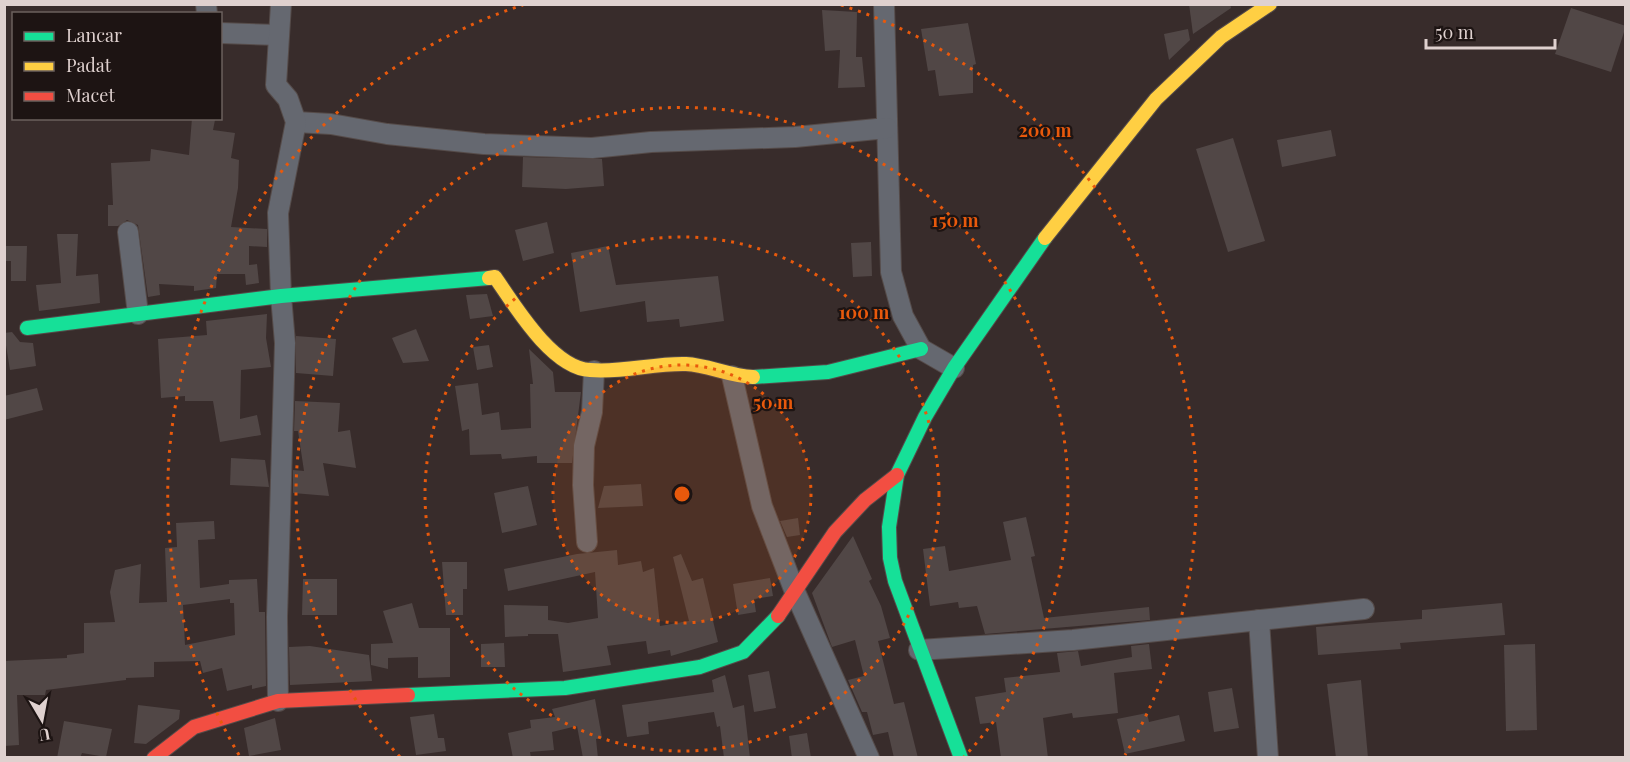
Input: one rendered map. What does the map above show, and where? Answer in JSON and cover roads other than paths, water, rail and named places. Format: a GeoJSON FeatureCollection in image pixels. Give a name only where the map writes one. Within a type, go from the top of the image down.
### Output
{"type":"FeatureCollection","features":[{"type":"Feature","properties":{"kind":"main road"},"geometry":{"type":"LineString","coordinates":[[961,758],[919,650],[890,558],[889,527],[897,475],[925,417],[954,368],[1041,243],[1156,99],[1221,37],[1270,4]]}},
{"type":"Feature","properties":{"kind":"main road"},"geometry":{"type":"LineString","coordinates":[[27,328],[280,296],[495,277],[511,301],[550,346],[573,367],[594,371],[643,365],[693,365],[732,376],[785,377],[836,372],[921,349]]}},
{"type":"Feature","properties":{"kind":"main road"},"geometry":{"type":"LineString","coordinates":[[154,758],[194,727],[278,701],[565,688],[700,667],[742,652],[774,622],[835,532],[865,500],[897,475]]}},
{"type":"Feature","properties":{"kind":"street"},"geometry":{"type":"LineString","coordinates":[[278,701],[276,616],[285,343],[280,296],[278,213],[296,122],[288,99],[276,84],[281,4]]}},
{"type":"Feature","properties":{"kind":"street"},"geometry":{"type":"LineString","coordinates":[[884,4],[891,272],[903,316],[921,349],[954,368]]}},
{"type":"Feature","properties":{"kind":"street"},"geometry":{"type":"LineString","coordinates":[[222,33],[278,35]]}},
{"type":"Feature","properties":{"kind":"street"},"geometry":{"type":"LineString","coordinates":[[296,122],[331,124],[387,134],[484,144],[592,148],[651,142],[795,137],[887,128]]}},
{"type":"Feature","properties":{"kind":"street"},"geometry":{"type":"LineString","coordinates":[[128,232],[138,314]]}},
{"type":"Feature","properties":{"kind":"street"},"geometry":{"type":"LineString","coordinates":[[587,542],[583,485],[584,446],[592,412],[594,371]]}},
{"type":"Feature","properties":{"kind":"street"},"geometry":{"type":"LineString","coordinates":[[732,376],[762,506],[795,592],[868,758]]}},
{"type":"Feature","properties":{"kind":"street"},"geometry":{"type":"LineString","coordinates":[[919,650],[1073,640],[1364,609]]}},
{"type":"Feature","properties":{"kind":"street"},"geometry":{"type":"LineString","coordinates":[[1259,620],[1268,758]]}}]}
